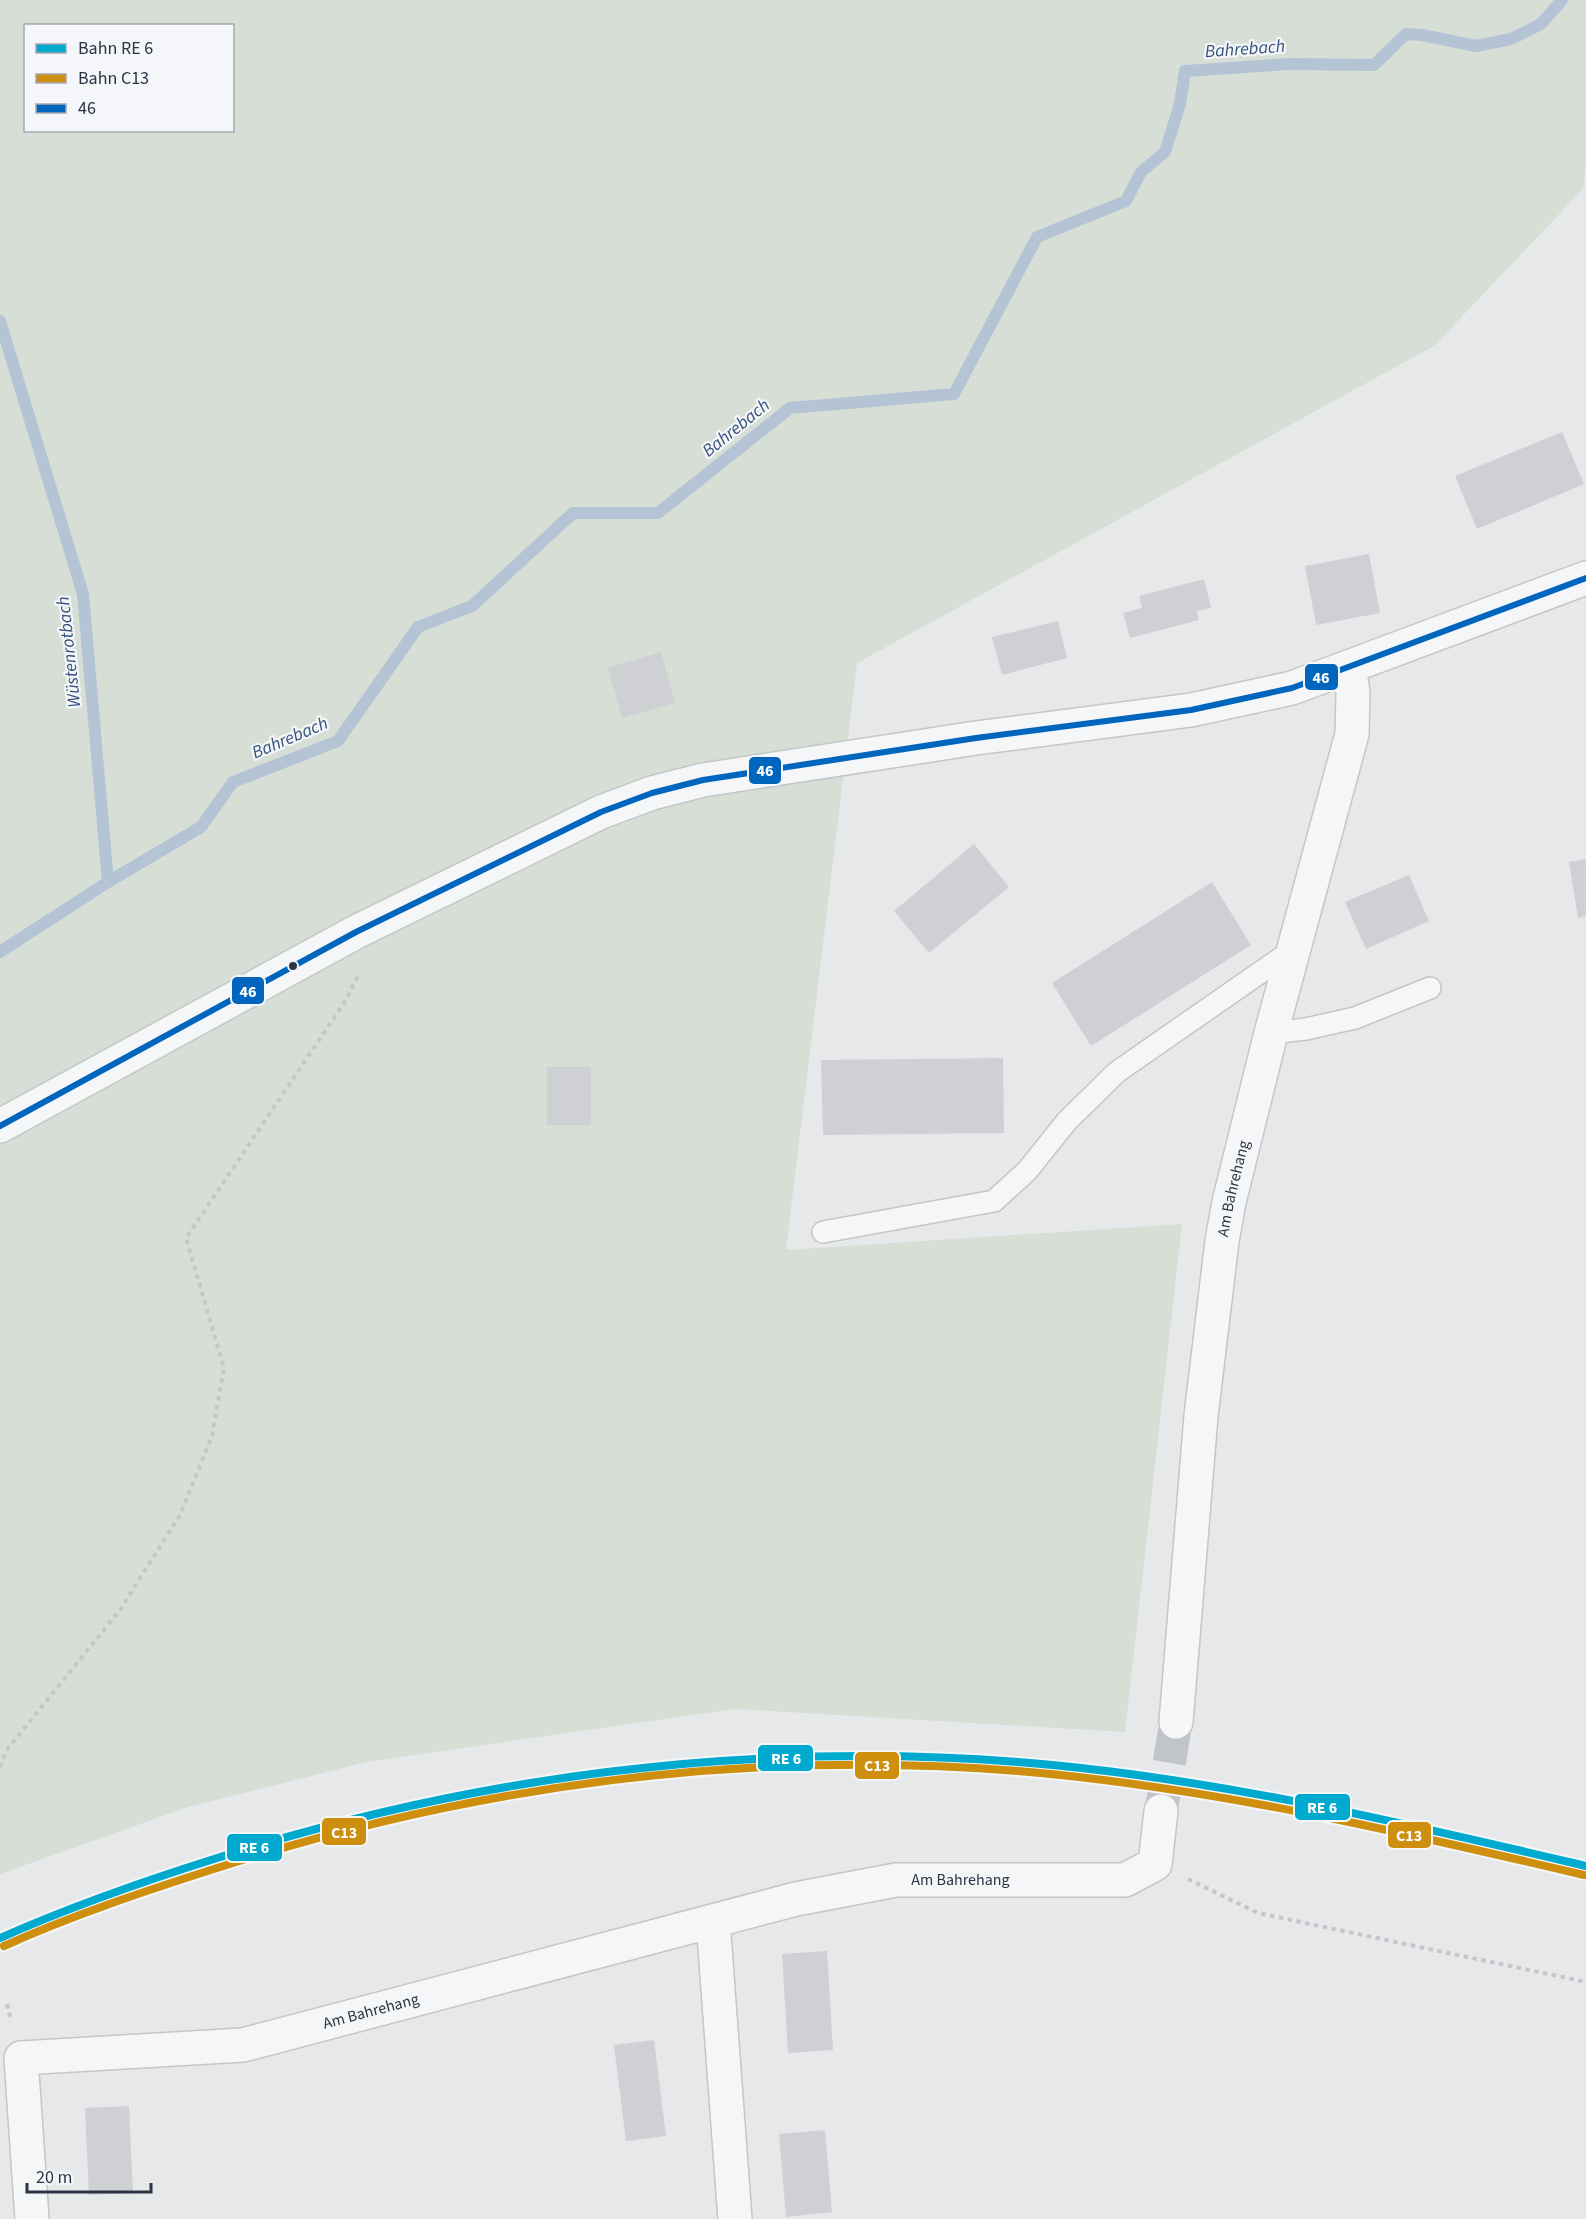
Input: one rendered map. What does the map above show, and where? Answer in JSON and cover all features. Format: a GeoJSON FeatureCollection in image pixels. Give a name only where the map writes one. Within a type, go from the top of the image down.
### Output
{"type":"FeatureCollection","features":[{"type":"Feature","properties":{"kind":"street"},"geometry":{"type":"LineString","coordinates":[[0,1126],[356,932],[601,812],[652,793],[703,780],[1191,710],[1292,688],[1586,578]]}},
{"type":"Feature","properties":{"kind":"street","name":"Am Bahrehang"},"geometry":{"type":"LineString","coordinates":[[1176,1722],[1201,1416],[1222,1241],[1271,1033],[1352,734],[1353,692],[1349,668]]}},
{"type":"Feature","properties":{"kind":"street"},"geometry":{"type":"LineString","coordinates":[[1155,1864],[1161,1811]]}},
{"type":"Feature","properties":{"kind":"street","name":"Am Bahrehang"},"geometry":{"type":"LineString","coordinates":[[32,2219],[21,2058],[243,2045],[796,1899],[896,1880],[1125,1880],[1155,1864]]}},
{"type":"Feature","properties":{"kind":"street"},"geometry":{"type":"LineString","coordinates":[[713,1921],[735,2219]]}},
{"type":"Feature","properties":{"kind":"lane"},"geometry":{"type":"LineString","coordinates":[[823,1232],[994,1202],[1027,1171],[1067,1121],[1117,1072],[1294,949]]}},
{"type":"Feature","properties":{"kind":"lane"},"geometry":{"type":"LineString","coordinates":[[1271,1033],[1306,1029],[1355,1018],[1430,988]]}},
{"type":"Feature","properties":{"kind":"path"},"geometry":{"type":"LineString","coordinates":[[0,1767],[6,1751],[120,1610],[180,1515],[212,1436],[224,1368],[186,1238],[345,1003],[368,956],[356,932]]}},
{"type":"Feature","properties":{"kind":"path"},"geometry":{"type":"LineString","coordinates":[[1155,1864],[1258,1913],[1586,1982]]}},
{"type":"Feature","properties":{"kind":"shaded area"},"geometry":{"type":"Polygon","coordinates":[[[0,0],[1586,0],[1586,159],[1583,189],[1434,346],[857,663],[786,1250],[1182,1224],[1125,1732],[735,1709],[366,1762],[188,1807],[0,1874],[0,0]]]}},
{"type":"Feature","properties":{"kind":"building"},"geometry":{"type":"Polygon","coordinates":[[[1562,432],[1584,484],[1477,529],[1455,476],[1562,432]]]}},
{"type":"Feature","properties":{"kind":"building"},"geometry":{"type":"Polygon","coordinates":[[[1369,554],[1380,613],[1316,625],[1305,566],[1369,554]]]}},
{"type":"Feature","properties":{"kind":"building"},"geometry":{"type":"Polygon","coordinates":[[[1204,579],[1211,608],[1197,611],[1199,620],[1130,638],[1123,613],[1142,608],[1139,596],[1204,579]]]}},
{"type":"Feature","properties":{"kind":"building"},"geometry":{"type":"Polygon","coordinates":[[[1058,621],[1067,658],[1002,675],[992,637],[1058,621]]]}},
{"type":"Feature","properties":{"kind":"building"},"geometry":{"type":"Polygon","coordinates":[[[661,652],[675,703],[622,718],[608,668],[661,652]]]}},
{"type":"Feature","properties":{"kind":"building"},"geometry":{"type":"Polygon","coordinates":[[[974,844],[1009,887],[929,953],[894,911],[974,844]]]}},
{"type":"Feature","properties":{"kind":"building"},"geometry":{"type":"Polygon","coordinates":[[[1586,859],[1586,916],[1578,918],[1569,862],[1586,859]]]}},
{"type":"Feature","properties":{"kind":"building"},"geometry":{"type":"Polygon","coordinates":[[[1409,875],[1429,921],[1366,949],[1345,902],[1409,875]]]}},
{"type":"Feature","properties":{"kind":"building"},"geometry":{"type":"Polygon","coordinates":[[[1212,882],[1251,945],[1091,1046],[1052,983],[1212,882]]]}},
{"type":"Feature","properties":{"kind":"building"},"geometry":{"type":"Polygon","coordinates":[[[1003,1058],[1004,1133],[823,1135],[821,1060],[1003,1058]]]}},
{"type":"Feature","properties":{"kind":"building"},"geometry":{"type":"Polygon","coordinates":[[[547,1067],[591,1067],[591,1125],[547,1125],[547,1067]]]}},
{"type":"Feature","properties":{"kind":"building"},"geometry":{"type":"Polygon","coordinates":[[[827,1951],[833,2050],[788,2053],[782,1954],[827,1951]]]}},
{"type":"Feature","properties":{"kind":"building"},"geometry":{"type":"Polygon","coordinates":[[[654,2040],[666,2136],[626,2141],[614,2045],[654,2040]]]}},
{"type":"Feature","properties":{"kind":"building"},"geometry":{"type":"Polygon","coordinates":[[[129,2106],[133,2193],[89,2195],[85,2108],[129,2106]]]}},
{"type":"Feature","properties":{"kind":"building"},"geometry":{"type":"Polygon","coordinates":[[[825,2130],[832,2212],[786,2217],[779,2134],[825,2130]]]}},
{"type":"Feature","properties":{"kind":"waterway","name":"Bahrebach"},"geometry":{"type":"LineString","coordinates":[[0,952],[108,882],[201,827],[233,782],[338,741],[418,627],[472,606],[573,513],[658,513],[790,408],[954,394],[1037,237],[1126,201],[1141,172],[1165,152],[1180,104],[1185,71],[1289,64],[1374,65],[1406,34],[1476,46],[1511,39],[1541,24],[1562,0]]}},
{"type":"Feature","properties":{"kind":"waterway","name":"Wüstenrotbach"},"geometry":{"type":"LineString","coordinates":[[0,321],[83,594],[108,882]]}},
{"type":"Feature","properties":{"kind":"tunnel"},"geometry":{"type":"LineString","coordinates":[[1161,1811],[1176,1722]]}},
{"type":"Feature","properties":{"kind":"transit line","name":"46"},"geometry":{"type":"LineString","coordinates":[[0,1126],[356,932],[601,812],[652,793],[703,780],[976,738],[1191,710],[1292,688],[1586,578]]}},
{"type":"Feature","properties":{"kind":"transit line"},"geometry":{"type":"LineString","coordinates":[[0,1938],[79,1905],[214,1859],[312,1830],[411,1806],[510,1786],[611,1771],[712,1762],[814,1757],[916,1757],[1018,1762],[1161,1778],[1304,1803],[1586,1866]]}},
{"type":"Feature","properties":{"kind":"rail line","name":"C13"},"geometry":{"type":"LineString","coordinates":[[4,1946],[109,1904],[217,1868],[314,1839],[413,1815],[512,1795],[613,1780],[713,1770],[815,1765],[916,1765],[1018,1771],[1161,1788],[1232,1799],[1373,1827],[1584,1875]]}}]}
